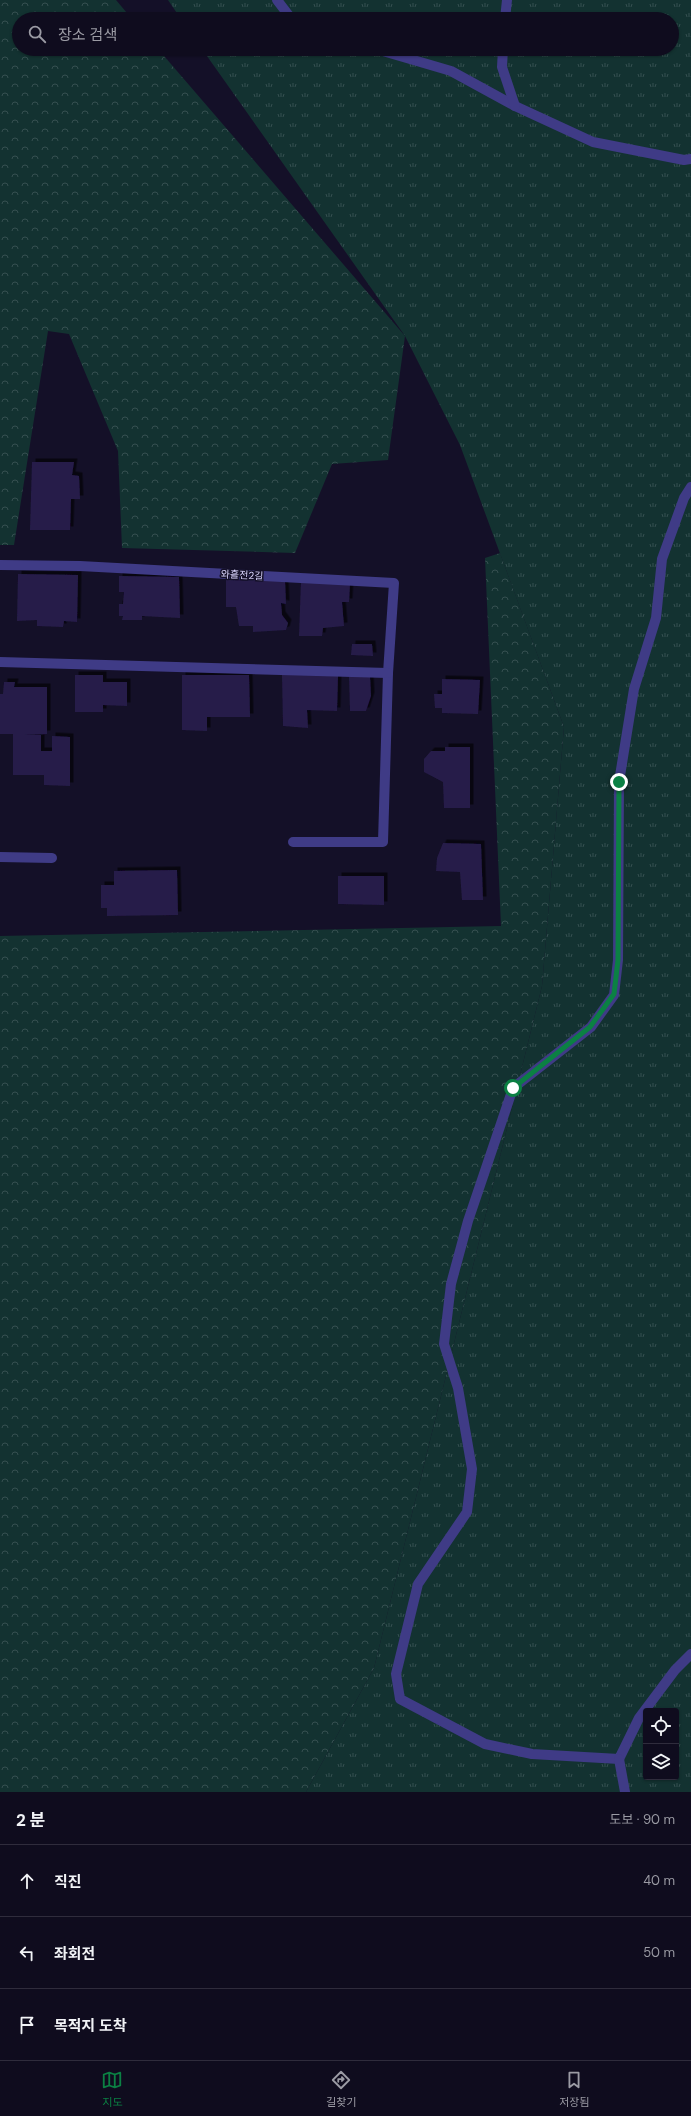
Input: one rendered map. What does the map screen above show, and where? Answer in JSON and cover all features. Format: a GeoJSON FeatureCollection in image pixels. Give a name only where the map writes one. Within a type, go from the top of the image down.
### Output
{"type":"FeatureCollection","features":[{"type":"Feature","properties":{"kind":"street"},"geometry":{"type":"LineString","coordinates":[[277,0],[286,12]]}},
{"type":"Feature","properties":{"kind":"street"},"geometry":{"type":"LineString","coordinates":[[506,12],[507,0]]}},
{"type":"Feature","properties":{"kind":"street"},"geometry":{"type":"LineString","coordinates":[[400,56],[451,71],[515,106],[593,142],[684,160],[691,159]]}},
{"type":"Feature","properties":{"kind":"street"},"geometry":{"type":"LineString","coordinates":[[503,56],[502,67],[515,106]]}},
{"type":"Feature","properties":{"kind":"street"},"geometry":{"type":"LineString","coordinates":[[619,1759],[532,1754],[484,1744],[400,1699],[396,1674],[418,1584],[467,1512],[472,1469],[458,1388],[444,1344],[451,1284],[468,1221],[513,1088],[590,1027],[614,994],[618,960],[619,782],[634,689],[656,618],[662,559],[684,498],[691,487]]}},
{"type":"Feature","properties":{"kind":"street","name":"와흘전2길"},"geometry":{"type":"LineString","coordinates":[[0,565],[80,566],[394,583],[388,673],[383,842],[293,842]]}},
{"type":"Feature","properties":{"kind":"street"},"geometry":{"type":"LineString","coordinates":[[0,662],[388,673]]}},
{"type":"Feature","properties":{"kind":"street"},"geometry":{"type":"LineString","coordinates":[[0,857],[52,858]]}},
{"type":"Feature","properties":{"kind":"street"},"geometry":{"type":"LineString","coordinates":[[625,1792],[619,1759],[639,1718],[675,1670],[691,1654]]}},
{"type":"Feature","properties":{"kind":"green space"},"geometry":{"type":"Polygon","coordinates":[[[0,0],[116,0],[126,12],[12,12],[12,56],[164,56],[405,336],[388,460],[332,464],[295,553],[122,548],[118,451],[69,334],[48,331],[14,545],[0,545],[0,0]]]}},
{"type":"Feature","properties":{"kind":"green space"},"geometry":{"type":"Polygon","coordinates":[[[168,0],[691,0],[691,1792],[306,1792],[374,1668],[542,986],[564,727],[460,445],[405,336],[207,56],[679,56],[679,12],[176,12],[168,0]]]}},
{"type":"Feature","properties":{"kind":"green space"},"geometry":{"type":"Polygon","coordinates":[[[500,553],[564,727],[542,986],[374,1668],[306,1792],[0,1792],[0,936],[501,926],[485,558],[500,553]]]}},
{"type":"Feature","properties":{"kind":"building"},"geometry":{"type":"Polygon","coordinates":[[[32,462],[74,462],[72,475],[79,476],[80,499],[71,499],[70,530],[30,530],[32,462]]]}},
{"type":"Feature","properties":{"kind":"building"},"geometry":{"type":"Polygon","coordinates":[[[18,574],[78,575],[77,622],[64,621],[63,627],[37,626],[37,620],[17,621],[18,574]]]}},
{"type":"Feature","properties":{"kind":"building"},"geometry":{"type":"Polygon","coordinates":[[[119,576],[179,577],[180,618],[142,616],[142,620],[122,620],[123,616],[119,616],[119,604],[123,604],[124,592],[119,592],[119,576]]]}},
{"type":"Feature","properties":{"kind":"building"},"geometry":{"type":"Polygon","coordinates":[[[226,580],[285,581],[286,604],[281,603],[282,615],[288,623],[286,630],[253,632],[253,626],[239,626],[236,607],[226,607],[226,580]]]}},
{"type":"Feature","properties":{"kind":"building"},"geometry":{"type":"Polygon","coordinates":[[[301,581],[350,583],[349,602],[342,602],[344,626],[323,628],[322,636],[299,636],[301,581]]]}},
{"type":"Feature","properties":{"kind":"building"},"geometry":{"type":"Polygon","coordinates":[[[352,644],[372,644],[373,656],[351,655],[352,644]]]}},
{"type":"Feature","properties":{"kind":"building"},"geometry":{"type":"Polygon","coordinates":[[[282,674],[338,675],[337,711],[307,710],[308,728],[283,726],[282,674]]]}},
{"type":"Feature","properties":{"kind":"building"},"geometry":{"type":"Polygon","coordinates":[[[75,675],[103,675],[103,682],[127,682],[127,706],[103,705],[103,712],[75,712],[75,675]]]}},
{"type":"Feature","properties":{"kind":"building"},"geometry":{"type":"Polygon","coordinates":[[[182,675],[249,675],[250,717],[207,717],[207,731],[182,730],[182,675]]]}},
{"type":"Feature","properties":{"kind":"building"},"geometry":{"type":"Polygon","coordinates":[[[349,676],[370,676],[371,696],[366,711],[350,711],[349,676]]]}},
{"type":"Feature","properties":{"kind":"building"},"geometry":{"type":"Polygon","coordinates":[[[442,679],[480,680],[478,714],[442,713],[442,708],[435,708],[434,694],[442,694],[442,679]]]}},
{"type":"Feature","properties":{"kind":"building"},"geometry":{"type":"Polygon","coordinates":[[[4,682],[15,682],[14,687],[47,687],[47,734],[24,735],[41,735],[41,751],[52,751],[52,736],[70,737],[70,786],[44,785],[44,775],[13,775],[13,734],[0,734],[0,694],[3,694],[4,682]]]}},
{"type":"Feature","properties":{"kind":"building"},"geometry":{"type":"Polygon","coordinates":[[[445,747],[470,747],[470,808],[444,808],[443,782],[424,772],[424,759],[431,751],[445,751],[445,747]]]}},
{"type":"Feature","properties":{"kind":"building"},"geometry":{"type":"Polygon","coordinates":[[[443,843],[481,844],[483,900],[462,900],[460,872],[436,871],[437,858],[443,843]]]}},
{"type":"Feature","properties":{"kind":"building"},"geometry":{"type":"Polygon","coordinates":[[[177,870],[178,915],[107,916],[107,908],[101,908],[101,885],[114,885],[114,871],[177,870]]]}},
{"type":"Feature","properties":{"kind":"building"},"geometry":{"type":"Polygon","coordinates":[[[338,876],[384,876],[384,905],[338,904],[338,876]]]}},
{"type":"Feature","properties":{"kind":"route"},"geometry":{"type":"LineString","coordinates":[[513,1088],[590,1027],[614,994],[618,960],[619,782]]}}]}
